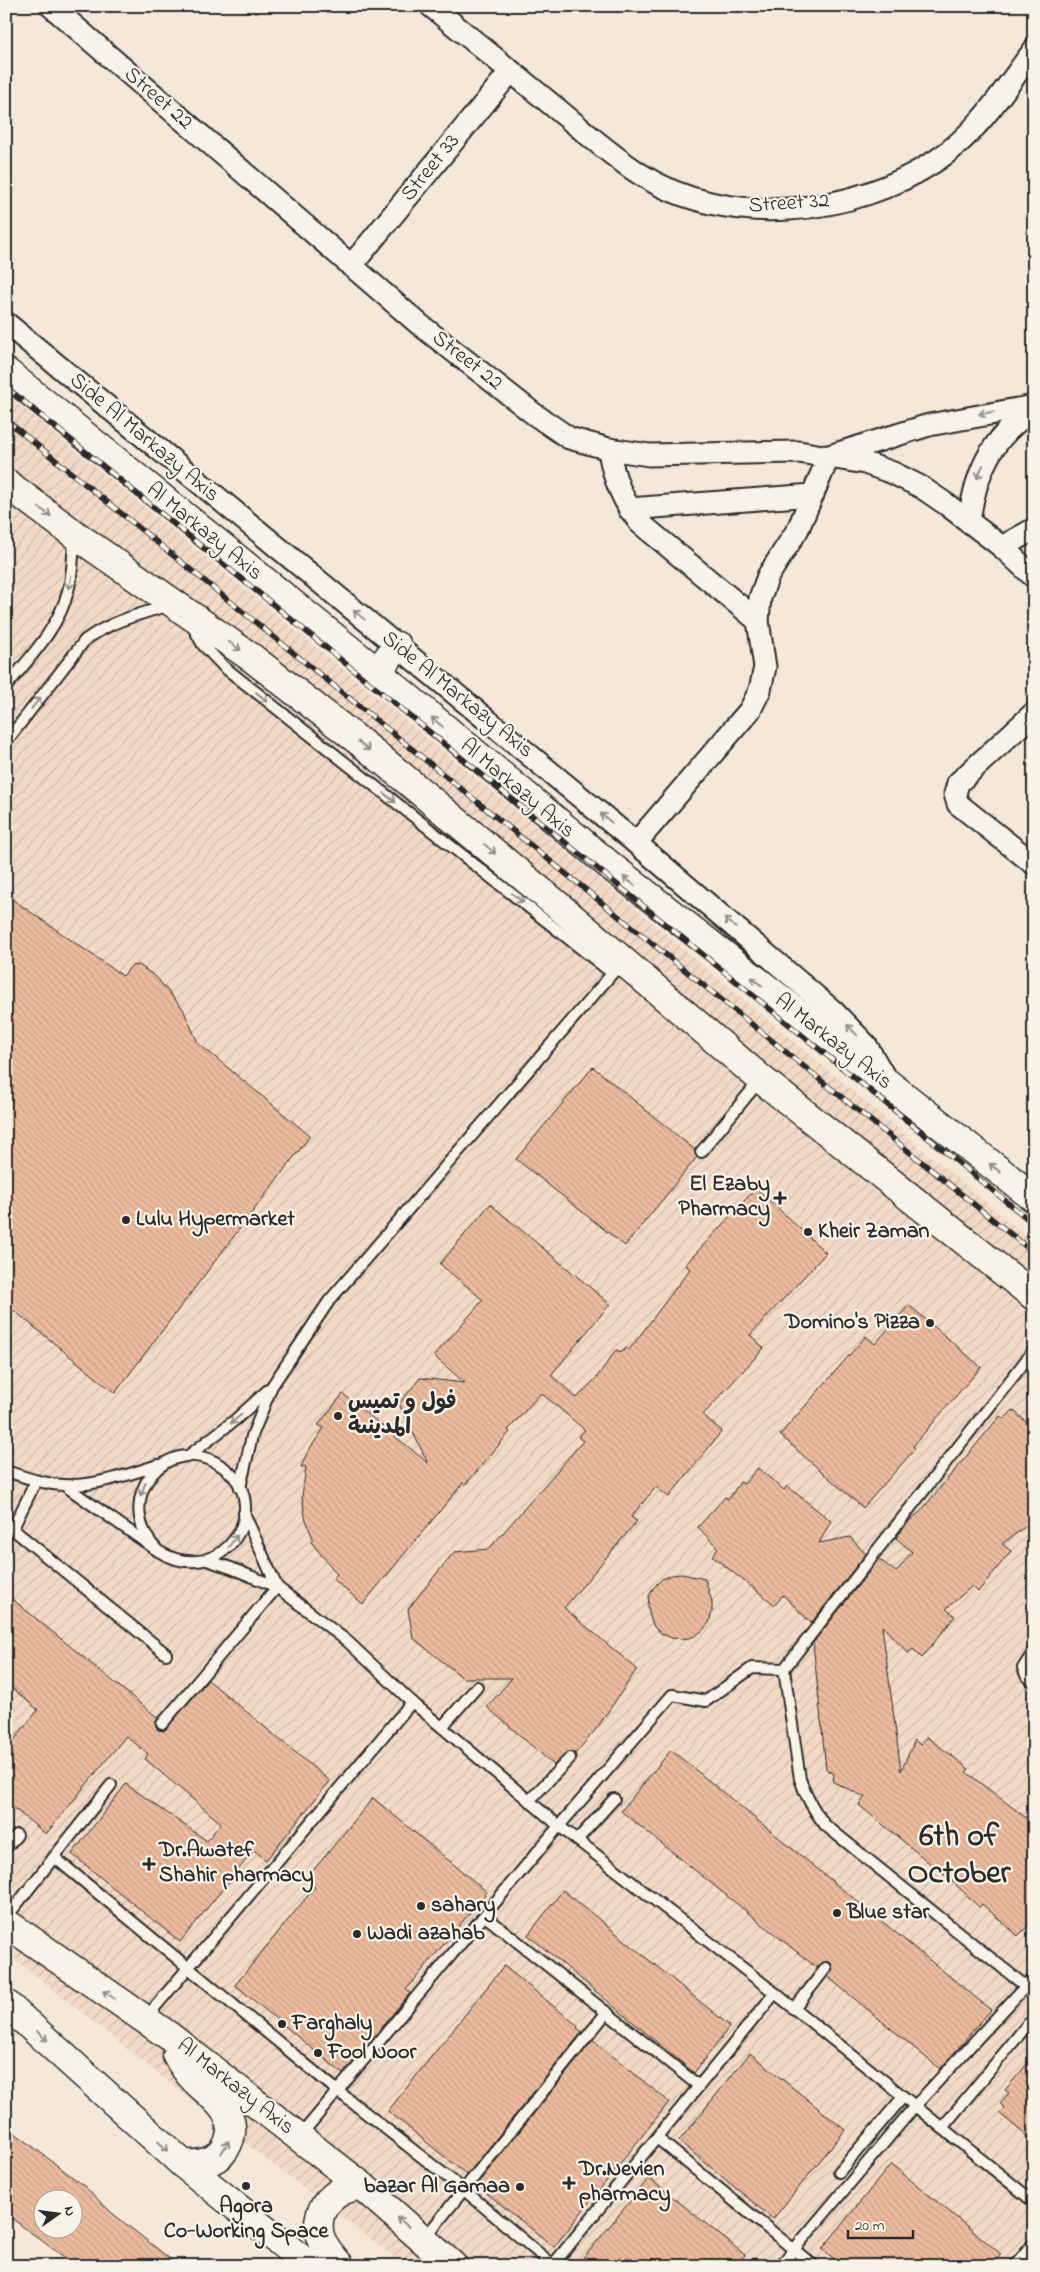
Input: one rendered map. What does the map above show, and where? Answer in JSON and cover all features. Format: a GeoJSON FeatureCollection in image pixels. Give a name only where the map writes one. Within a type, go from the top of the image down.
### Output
{"type":"FeatureCollection","features":[{"type":"Feature","properties":{"kind":"main road","name":"Al Markazy Axis"},"geometry":{"type":"LineString","coordinates":[[6,372],[377,672],[619,873],[1034,1198]]}},
{"type":"Feature","properties":{"kind":"main road"},"geometry":{"type":"LineString","coordinates":[[6,483],[74,534],[180,606],[252,658],[376,755],[617,967],[1034,1296]]}},
{"type":"Feature","properties":{"kind":"main road"},"geometry":{"type":"LineString","coordinates":[[377,672],[397,646]]}},
{"type":"Feature","properties":{"kind":"main road","name":"Al Markazy Axis"},"geometry":{"type":"LineString","coordinates":[[6,1923],[168,2036],[300,2137],[362,2186],[453,2266]]}},
{"type":"Feature","properties":{"kind":"main road"},"geometry":{"type":"LineString","coordinates":[[6,2004],[183,2164],[310,2266]]}},
{"type":"Feature","properties":{"kind":"main road"},"geometry":{"type":"LineString","coordinates":[[168,2036],[182,2064],[191,2076],[225,2109],[230,2125],[228,2142],[214,2160],[203,2164],[183,2164]]}},
{"type":"Feature","properties":{"kind":"main road"},"geometry":{"type":"LineString","coordinates":[[340,2266],[320,2236],[321,2215],[325,2205],[332,2197],[351,2187],[362,2186]]}},
{"type":"Feature","properties":{"kind":"street","name":"Street 22"},"geometry":{"type":"LineString","coordinates":[[51,6],[419,324],[534,414],[570,438],[609,449],[649,455],[690,456],[758,451],[799,452],[865,462],[921,487],[1002,547],[1034,577]]}},
{"type":"Feature","properties":{"kind":"street","name":"Street 32"},"geometry":{"type":"LineString","coordinates":[[431,6],[605,149],[641,175],[680,194],[697,199],[722,206],[766,210],[809,207],[854,197],[898,182],[938,160],[973,129],[1034,50]]}},
{"type":"Feature","properties":{"kind":"street","name":"Street 33"},"geometry":{"type":"LineString","coordinates":[[351,266],[511,71]]}},
{"type":"Feature","properties":{"kind":"street","name":"Side Al Markazy Axis"},"geometry":{"type":"LineString","coordinates":[[6,323],[636,843],[850,1028],[866,1045],[888,1085]]}},
{"type":"Feature","properties":{"kind":"street"},"geometry":{"type":"LineString","coordinates":[[636,843],[750,710],[760,690],[765,667],[758,621],[760,598],[768,576],[798,530],[829,456],[929,425],[1034,408]]}},
{"type":"Feature","properties":{"kind":"street"},"geometry":{"type":"LineString","coordinates":[[969,522],[978,476],[989,454],[1003,434],[1034,408]]}},
{"type":"Feature","properties":{"kind":"street"},"geometry":{"type":"LineString","coordinates":[[609,449],[612,470],[619,490],[629,509],[640,523],[758,621]]}},
{"type":"Feature","properties":{"kind":"street"},"geometry":{"type":"LineString","coordinates":[[629,509],[813,495]]}},
{"type":"Feature","properties":{"kind":"street"},"geometry":{"type":"LineString","coordinates":[[1002,547],[1034,530]]}},
{"type":"Feature","properties":{"kind":"street"},"geometry":{"type":"LineString","coordinates":[[1034,713],[958,784],[955,794],[958,804],[1034,864]]}},
{"type":"Feature","properties":{"kind":"lane"},"geometry":{"type":"LineString","coordinates":[[6,687],[48,633],[64,606],[71,575],[74,534]]}},
{"type":"Feature","properties":{"kind":"lane"},"geometry":{"type":"LineString","coordinates":[[6,742],[85,640],[100,629],[116,621],[180,606]]}},
{"type":"Feature","properties":{"kind":"lane"},"geometry":{"type":"LineString","coordinates":[[277,1588],[244,1513],[240,1488],[252,1436],[272,1386],[329,1301],[617,967]]}},
{"type":"Feature","properties":{"kind":"lane"},"geometry":{"type":"LineString","coordinates":[[701,1152],[760,1079]]}},
{"type":"Feature","properties":{"kind":"lane"},"geometry":{"type":"LineString","coordinates":[[1030,1989],[825,1825],[814,1811],[800,1779],[784,1669],[1034,1350]]}},
{"type":"Feature","properties":{"kind":"lane"},"geometry":{"type":"LineString","coordinates":[[6,1471],[36,1481],[64,1486],[114,1478],[164,1464],[188,1456],[235,1420],[272,1386]]}},
{"type":"Feature","properties":{"kind":"lane"},"geometry":{"type":"LineString","coordinates":[[188,1456],[201,1457],[219,1464],[233,1477],[240,1488]]}},
{"type":"Feature","properties":{"kind":"lane"},"geometry":{"type":"LineString","coordinates":[[158,1551],[143,1531],[138,1506],[146,1482],[154,1471],[164,1464]]}},
{"type":"Feature","properties":{"kind":"lane"},"geometry":{"type":"LineString","coordinates":[[36,1481],[10,1525],[19,1536],[166,1654]]}},
{"type":"Feature","properties":{"kind":"lane"},"geometry":{"type":"LineString","coordinates":[[64,1486],[158,1551],[182,1562],[207,1560],[218,1555],[233,1542],[242,1525],[244,1513]]}},
{"type":"Feature","properties":{"kind":"lane"},"geometry":{"type":"LineString","coordinates":[[207,1560],[277,1588],[347,1641],[412,1702],[558,1826],[774,1993],[1034,2202]]}},
{"type":"Feature","properties":{"kind":"lane"},"geometry":{"type":"LineString","coordinates":[[162,1724],[277,1588]]}},
{"type":"Feature","properties":{"kind":"lane"},"geometry":{"type":"LineString","coordinates":[[1034,1651],[1023,1668],[1026,1675],[1034,1682]]}},
{"type":"Feature","properties":{"kind":"lane"},"geometry":{"type":"LineString","coordinates":[[300,2137],[558,1826],[672,1695],[706,1701],[752,1668],[784,1669]]}},
{"type":"Feature","properties":{"kind":"lane"},"geometry":{"type":"LineString","coordinates":[[442,1727],[477,1687]]}},
{"type":"Feature","properties":{"kind":"lane"},"geometry":{"type":"LineString","coordinates":[[144,2020],[412,1702]]}},
{"type":"Feature","properties":{"kind":"lane"},"geometry":{"type":"LineString","coordinates":[[529,1802],[570,1758]]}},
{"type":"Feature","properties":{"kind":"lane"},"geometry":{"type":"LineString","coordinates":[[6,1918],[111,1785]]}},
{"type":"Feature","properties":{"kind":"lane"},"geometry":{"type":"LineString","coordinates":[[577,1840],[614,1799]]}},
{"type":"Feature","properties":{"kind":"lane"},"geometry":{"type":"LineString","coordinates":[[6,1848],[17,1835]]}},
{"type":"Feature","properties":{"kind":"lane"},"geometry":{"type":"LineString","coordinates":[[54,1857],[339,2092],[464,2190],[552,2265],[774,1993]]}},
{"type":"Feature","properties":{"kind":"lane"},"geometry":{"type":"LineString","coordinates":[[485,1916],[699,2086]]}},
{"type":"Feature","properties":{"kind":"lane"},"geometry":{"type":"LineString","coordinates":[[794,2009],[826,1968]]}},
{"type":"Feature","properties":{"kind":"lane"},"geometry":{"type":"LineString","coordinates":[[780,2266],[915,2106],[1030,1989],[1034,1977]]}},
{"type":"Feature","properties":{"kind":"lane"},"geometry":{"type":"LineString","coordinates":[[424,2240],[607,2012]]}},
{"type":"Feature","properties":{"kind":"lane"},"geometry":{"type":"LineString","coordinates":[[942,2128],[1028,2024]]}},
{"type":"Feature","properties":{"kind":"lane"},"geometry":{"type":"LineString","coordinates":[[839,2172],[903,2097]]}},
{"type":"Feature","properties":{"kind":"lane"},"geometry":{"type":"LineString","coordinates":[[657,2138],[814,2266]]}},
{"type":"Feature","properties":{"kind":"lane"},"geometry":{"type":"LineString","coordinates":[[1015,2266],[1034,2243]]}},
{"type":"Feature","properties":{"kind":"shaded area"},"geometry":{"type":"Polygon","coordinates":[[[6,394],[618,894],[1034,1243],[1034,2266],[406,2266],[259,2154],[6,1952],[6,394]]]}},
{"type":"Feature","properties":{"kind":"building","name":"Lulu Hypermarket"},"geometry":{"type":"Polygon","coordinates":[[[6,895],[123,976],[131,966],[139,965],[156,977],[183,1009],[198,1043],[310,1136],[115,1393],[6,1304],[6,895]]]}},
{"type":"Feature","properties":{"kind":"building"},"geometry":{"type":"Polygon","coordinates":[[[593,1067],[695,1150],[697,1157],[625,1246],[516,1159],[593,1067]]]}},
{"type":"Feature","properties":{"kind":"building"},"geometry":{"type":"Polygon","coordinates":[[[756,1188],[826,1253],[750,1335],[764,1348],[703,1415],[722,1431],[669,1497],[656,1487],[631,1517],[637,1521],[564,1608],[637,1669],[597,1728],[575,1754],[568,1752],[554,1765],[487,1707],[512,1678],[463,1678],[413,1638],[408,1609],[454,1552],[489,1549],[583,1441],[578,1437],[585,1430],[541,1393],[508,1430],[510,1432],[465,1485],[463,1483],[363,1604],[333,1579],[337,1574],[311,1542],[313,1539],[305,1517],[302,1496],[306,1467],[301,1467],[307,1453],[324,1428],[318,1425],[343,1394],[428,1463],[399,1404],[420,1378],[465,1383],[434,1356],[483,1300],[440,1264],[490,1204],[610,1304],[551,1375],[577,1398],[597,1377],[616,1350],[622,1352],[626,1348],[629,1350],[690,1269],[685,1265],[756,1188]]]}},
{"type":"Feature","properties":{"kind":"building"},"geometry":{"type":"Polygon","coordinates":[[[909,1305],[981,1367],[913,1446],[915,1449],[863,1508],[780,1435],[866,1336],[875,1344],[909,1305]]]}},
{"type":"Feature","properties":{"kind":"building"},"geometry":{"type":"Polygon","coordinates":[[[1013,1410],[1034,1429],[1034,1520],[1002,1544],[1011,1551],[978,1592],[972,1586],[946,1609],[955,1616],[922,1658],[913,1649],[908,1653],[882,1626],[901,1771],[915,1740],[920,1745],[927,1737],[969,1769],[966,1772],[1034,1824],[1034,1920],[1018,1936],[982,1904],[979,1907],[954,1883],[859,1805],[865,1797],[833,1782],[834,1774],[826,1769],[813,1643],[879,1559],[896,1572],[912,1552],[896,1538],[1000,1416],[1004,1419],[1013,1410]]]}},
{"type":"Feature","properties":{"kind":"building"},"geometry":{"type":"Polygon","coordinates":[[[758,1468],[784,1490],[787,1486],[831,1521],[819,1543],[850,1537],[866,1554],[811,1623],[783,1595],[775,1605],[712,1556],[718,1548],[698,1527],[725,1497],[729,1499],[740,1482],[744,1484],[758,1468]]]}},
{"type":"Feature","properties":{"kind":"building"},"geometry":{"type":"Polygon","coordinates":[[[682,1574],[705,1579],[712,1602],[709,1623],[693,1637],[683,1639],[672,1638],[662,1634],[654,1627],[648,1607],[649,1596],[662,1579],[682,1574]]]}},
{"type":"Feature","properties":{"kind":"building"},"geometry":{"type":"Polygon","coordinates":[[[6,1594],[158,1718],[155,1723],[158,1730],[164,1731],[167,1728],[208,1680],[330,1781],[266,1860],[254,1850],[180,1942],[72,1854],[126,1784],[207,1841],[221,1823],[145,1759],[148,1754],[126,1736],[46,1834],[6,1802],[6,1750],[38,1710],[6,1683],[6,1594]]]}},
{"type":"Feature","properties":{"kind":"building","name":"Blue star"},"geometry":{"type":"Polygon","coordinates":[[[671,1750],[991,2010],[940,2069],[828,1977],[833,1969],[831,1963],[824,1962],[817,1968],[621,1811],[671,1750]]]}},
{"type":"Feature","properties":{"kind":"building"},"geometry":{"type":"Polygon","coordinates":[[[373,1798],[487,1892],[406,1990],[410,1993],[343,2074],[235,1985],[315,1887],[306,1879],[373,1798]]]}},
{"type":"Feature","properties":{"kind":"building"},"geometry":{"type":"Polygon","coordinates":[[[563,1890],[730,2026],[694,2073],[528,1935],[563,1890]]]}},
{"type":"Feature","properties":{"kind":"building"},"geometry":{"type":"Polygon","coordinates":[[[504,1966],[578,2026],[577,2028],[582,2032],[467,2175],[388,2111],[504,1966]]]}},
{"type":"Feature","properties":{"kind":"building"},"geometry":{"type":"Polygon","coordinates":[[[593,2040],[669,2102],[554,2247],[479,2187],[478,2183],[593,2040]]]}},
{"type":"Feature","properties":{"kind":"building"},"geometry":{"type":"Polygon","coordinates":[[[750,2053],[845,2130],[773,2219],[679,2141],[750,2053]]]}},
{"type":"Feature","properties":{"kind":"building"},"geometry":{"type":"Polygon","coordinates":[[[1034,2056],[1034,2142],[999,2113],[1004,2108],[1000,2103],[1009,2093],[1005,2090],[1034,2056]]]}},
{"type":"Feature","properties":{"kind":"building"},"geometry":{"type":"Polygon","coordinates":[[[6,2126],[84,2186],[112,2213],[179,2266],[76,2266],[41,2240],[82,2240],[82,2190],[32,2190],[32,2233],[6,2214],[6,2126]]]}},
{"type":"Feature","properties":{"kind":"building"},"geometry":{"type":"Polygon","coordinates":[[[891,2164],[1001,2254],[992,2266],[843,2266],[822,2249],[891,2164]]]}},
{"type":"Feature","properties":{"kind":"building"},"geometry":{"type":"Polygon","coordinates":[[[649,2178],[745,2255],[736,2266],[577,2266],[649,2178]]]}},
{"type":"Feature","properties":{"kind":"railway"},"geometry":{"type":"LineString","coordinates":[[6,387],[1034,1224]]}},
{"type":"Feature","properties":{"kind":"railway"},"geometry":{"type":"LineString","coordinates":[[6,420],[1034,1253]]}},
{"type":"Feature","properties":{"kind":"place","name":"El Ezaby Pharmacy"},"geometry":{"type":"Point","coordinates":[780,1198]}},
{"type":"Feature","properties":{"kind":"place","name":"Lulu Hypermarket"},"geometry":{"type":"Point","coordinates":[126,1220]}},
{"type":"Feature","properties":{"kind":"place","name":"Kheir Zaman"},"geometry":{"type":"Point","coordinates":[808,1232]}},
{"type":"Feature","properties":{"kind":"place","name":"Domino's Pizza"},"geometry":{"type":"Point","coordinates":[930,1323]}},
{"type":"Feature","properties":{"kind":"place","name":"فول و تميس المدينىة"},"geometry":{"type":"Point","coordinates":[338,1416]}},
{"type":"Feature","properties":{"kind":"place","name":"Dr.Awatef Shahir pharmacy"},"geometry":{"type":"Point","coordinates":[149,1864]}},
{"type":"Feature","properties":{"kind":"place","name":"sahary"},"geometry":{"type":"Point","coordinates":[421,1906]}},
{"type":"Feature","properties":{"kind":"place","name":"Blue star"},"geometry":{"type":"Point","coordinates":[837,1913]}},
{"type":"Feature","properties":{"kind":"place","name":"Wadi azahab"},"geometry":{"type":"Point","coordinates":[357,1934]}},
{"type":"Feature","properties":{"kind":"place","name":"Farghaly"},"geometry":{"type":"Point","coordinates":[282,2024]}},
{"type":"Feature","properties":{"kind":"place","name":"Fool Noor"},"geometry":{"type":"Point","coordinates":[318,2053]}},
{"type":"Feature","properties":{"kind":"place","name":"Dr.Nevien pharmacy"},"geometry":{"type":"Point","coordinates":[569,2183]}},
{"type":"Feature","properties":{"kind":"place","name":"Agora Co-Working Space"},"geometry":{"type":"Point","coordinates":[246,2186]}},
{"type":"Feature","properties":{"kind":"place","name":"bazar Al Gamaa"},"geometry":{"type":"Point","coordinates":[520,2187]}},
{"type":"Feature","properties":{"kind":"district","name":"6th of October"},"geometry":{"type":"Point","coordinates":[959,1856]}}]}
